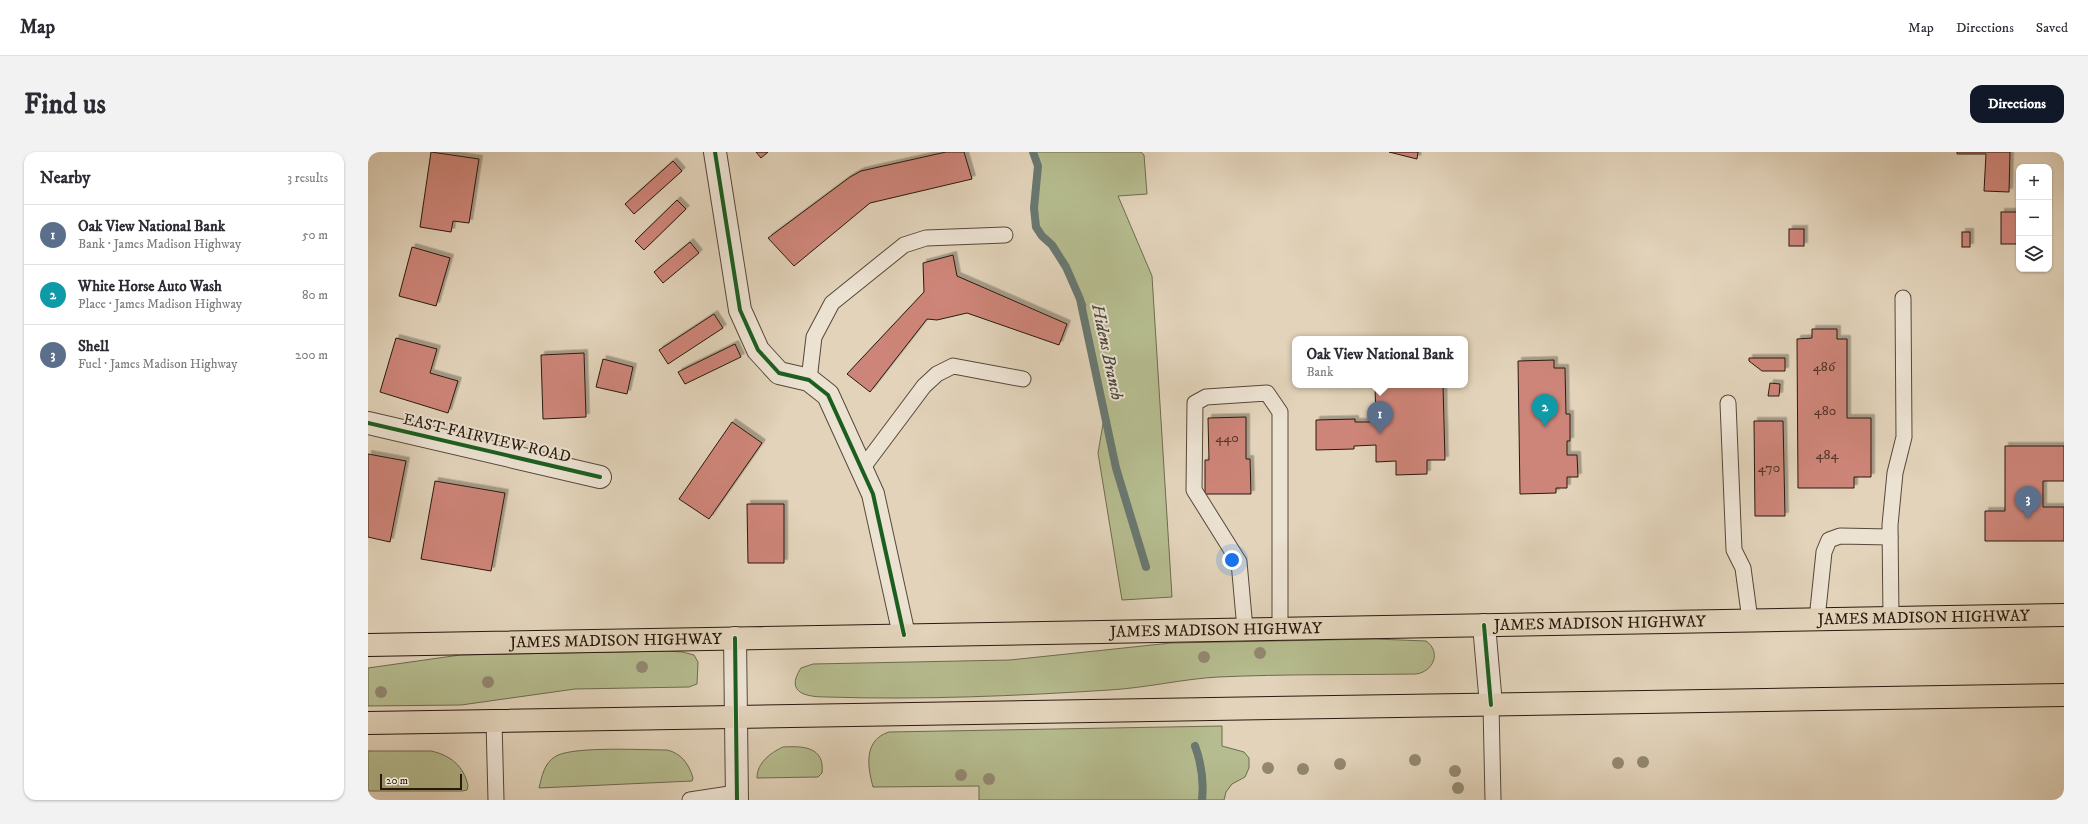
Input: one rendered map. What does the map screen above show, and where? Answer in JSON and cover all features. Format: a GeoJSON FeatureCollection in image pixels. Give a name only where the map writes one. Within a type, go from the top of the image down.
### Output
{"type":"FeatureCollection","features":[{"type":"Feature","properties":{"kind":"main road","name":"JAMES MADISON HIGHWAY"},"geometry":{"type":"LineString","coordinates":[[368,645],[2064,615]]}},
{"type":"Feature","properties":{"kind":"main road"},"geometry":{"type":"LineString","coordinates":[[368,723],[2064,695]]}},
{"type":"Feature","properties":{"kind":"street"},"geometry":{"type":"LineString","coordinates":[[714,152],[740,310],[758,350],[779,373],[809,380],[828,395],[872,494],[904,635]]}},
{"type":"Feature","properties":{"kind":"street","name":"EAST FAIRVIEW ROAD"},"geometry":{"type":"LineString","coordinates":[[368,423],[600,477]]}},
{"type":"Feature","properties":{"kind":"street"},"geometry":{"type":"LineString","coordinates":[[1484,625],[1491,705]]}},
{"type":"Feature","properties":{"kind":"street"},"geometry":{"type":"LineString","coordinates":[[735,638],[737,796]]}},
{"type":"Feature","properties":{"kind":"lane"},"geometry":{"type":"LineString","coordinates":[[809,380],[814,337],[832,303],[904,245],[926,238],[1005,235]]}},
{"type":"Feature","properties":{"kind":"lane"},"geometry":{"type":"LineString","coordinates":[[1891,618],[1890,537],[1895,473],[1904,437],[1902,298]]}},
{"type":"Feature","properties":{"kind":"lane"},"geometry":{"type":"LineString","coordinates":[[861,470],[924,386],[937,374],[953,366],[1023,379]]}},
{"type":"Feature","properties":{"kind":"lane"},"geometry":{"type":"LineString","coordinates":[[1245,629],[1239,562],[1194,490],[1195,403],[1206,397],[1267,393],[1280,412],[1280,629]]}},
{"type":"Feature","properties":{"kind":"lane"},"geometry":{"type":"LineString","coordinates":[[1728,403],[1734,550],[1743,568],[1750,620]]}},
{"type":"Feature","properties":{"kind":"lane"},"geometry":{"type":"LineString","coordinates":[[1817,619],[1824,552],[1829,540],[1840,536],[1890,537]]}},
{"type":"Feature","properties":{"kind":"lane"},"geometry":{"type":"LineString","coordinates":[[1491,705],[1493,800]]}},
{"type":"Feature","properties":{"kind":"lane"},"geometry":{"type":"LineString","coordinates":[[494,721],[496,800]]}},
{"type":"Feature","properties":{"kind":"lane"},"geometry":{"type":"LineString","coordinates":[[690,800],[737,796]]}},
{"type":"Feature","properties":{"kind":"green space"},"geometry":{"type":"Polygon","coordinates":[[[1033,152],[1141,152],[1144,155],[1147,194],[1118,196],[1152,276],[1172,597],[1122,600],[1098,453],[1105,412],[1073,282],[1083,313],[1086,305],[1066,267],[1036,227],[1034,208],[1038,166],[1033,152]]]}},
{"type":"Feature","properties":{"kind":"green space"},"geometry":{"type":"Polygon","coordinates":[[[1375,639],[1426,641],[1431,645],[1434,651],[1431,666],[1427,670],[1416,674],[1218,677],[1123,689],[1004,696],[933,698],[820,697],[806,695],[800,692],[795,684],[796,677],[801,668],[813,664],[1010,660],[1171,643],[1375,639]]]}},
{"type":"Feature","properties":{"kind":"green space"},"geometry":{"type":"Polygon","coordinates":[[[667,651],[683,652],[694,655],[698,662],[697,684],[689,687],[575,689],[461,705],[368,706],[368,668],[460,655],[667,651]]]}},
{"type":"Feature","properties":{"kind":"green space"},"geometry":{"type":"Polygon","coordinates":[[[1222,726],[1222,746],[1244,752],[1249,758],[1249,768],[1245,777],[1232,784],[1226,792],[1224,800],[979,800],[979,786],[873,787],[869,770],[869,754],[871,747],[881,736],[889,732],[1222,726]]]}},
{"type":"Feature","properties":{"kind":"green space"},"geometry":{"type":"Polygon","coordinates":[[[783,747],[804,748],[816,753],[820,757],[822,773],[818,777],[757,778],[759,768],[765,759],[773,752],[783,747]]]}},
{"type":"Feature","properties":{"kind":"green space"},"geometry":{"type":"Polygon","coordinates":[[[626,749],[672,751],[684,760],[693,778],[692,781],[539,788],[546,766],[556,756],[565,753],[626,749]]]}},
{"type":"Feature","properties":{"kind":"green space"},"geometry":{"type":"Polygon","coordinates":[[[368,751],[431,751],[444,755],[460,767],[466,779],[468,786],[467,790],[368,791],[368,751]]]}},
{"type":"Feature","properties":{"kind":"building"},"geometry":{"type":"Polygon","coordinates":[[[431,152],[479,159],[469,223],[453,221],[451,232],[420,227],[431,152]]]}},
{"type":"Feature","properties":{"kind":"building"},"geometry":{"type":"Polygon","coordinates":[[[756,152],[768,152],[761,158],[756,152]]]}},
{"type":"Feature","properties":{"kind":"building"},"geometry":{"type":"Polygon","coordinates":[[[946,152],[964,152],[972,179],[870,203],[794,266],[768,238],[850,177],[861,171],[946,152]]]}},
{"type":"Feature","properties":{"kind":"building"},"geometry":{"type":"Polygon","coordinates":[[[1389,152],[1418,152],[1417,159],[1389,152]]]}},
{"type":"Feature","properties":{"kind":"building"},"geometry":{"type":"Polygon","coordinates":[[[1957,152],[2010,152],[2009,192],[1984,191],[1986,154],[1957,154],[1957,152]]]}},
{"type":"Feature","properties":{"kind":"building"},"geometry":{"type":"Polygon","coordinates":[[[673,161],[682,171],[634,214],[625,204],[673,161]]]}},
{"type":"Feature","properties":{"kind":"building"},"geometry":{"type":"Polygon","coordinates":[[[677,200],[686,209],[644,250],[635,241],[677,200]]]}},
{"type":"Feature","properties":{"kind":"building"},"geometry":{"type":"Polygon","coordinates":[[[2001,212],[2016,212],[2016,244],[2001,244],[2001,212]]]}},
{"type":"Feature","properties":{"kind":"building"},"geometry":{"type":"Polygon","coordinates":[[[1789,229],[1804,229],[1804,246],[1789,246],[1789,229]]]}},
{"type":"Feature","properties":{"kind":"building"},"geometry":{"type":"Polygon","coordinates":[[[1962,232],[1970,232],[1970,247],[1962,247],[1962,232]]]}},
{"type":"Feature","properties":{"kind":"building"},"geometry":{"type":"Polygon","coordinates":[[[690,242],[699,253],[663,283],[654,272],[690,242]]]}},
{"type":"Feature","properties":{"kind":"building"},"geometry":{"type":"Polygon","coordinates":[[[412,247],[450,258],[436,306],[399,296],[412,247]]]}},
{"type":"Feature","properties":{"kind":"building"},"geometry":{"type":"Polygon","coordinates":[[[953,255],[957,276],[1067,324],[1059,345],[967,313],[937,320],[927,319],[870,392],[847,374],[924,292],[923,263],[953,255]]]}},
{"type":"Feature","properties":{"kind":"building"},"geometry":{"type":"Polygon","coordinates":[[[714,314],[723,328],[668,364],[659,350],[714,314]]]}},
{"type":"Feature","properties":{"kind":"building"},"geometry":{"type":"Polygon","coordinates":[[[1812,329],[1837,329],[1837,339],[1847,339],[1847,418],[1871,418],[1871,477],[1854,477],[1854,488],[1798,488],[1797,339],[1812,338],[1812,329]]]}},
{"type":"Feature","properties":{"kind":"building"},"geometry":{"type":"Polygon","coordinates":[[[396,338],[437,349],[430,373],[458,381],[448,413],[380,392],[396,338]]]}},
{"type":"Feature","properties":{"kind":"building"},"geometry":{"type":"Polygon","coordinates":[[[735,344],[741,357],[685,384],[678,372],[735,344]]]}},
{"type":"Feature","properties":{"kind":"building"},"geometry":{"type":"Polygon","coordinates":[[[584,353],[586,417],[543,419],[541,355],[584,353]]]}},
{"type":"Feature","properties":{"kind":"building"},"geometry":{"type":"Polygon","coordinates":[[[1749,358],[1785,358],[1785,371],[1762,371],[1749,361],[1749,358]]]}},
{"type":"Feature","properties":{"kind":"building"},"geometry":{"type":"Polygon","coordinates":[[[603,359],[633,367],[627,394],[596,387],[603,359]]]}},
{"type":"Feature","properties":{"kind":"building"},"geometry":{"type":"Polygon","coordinates":[[[1554,360],[1554,368],[1565,368],[1566,414],[1570,414],[1570,441],[1567,441],[1567,455],[1577,455],[1578,477],[1567,477],[1567,488],[1556,488],[1556,493],[1520,494],[1518,361],[1554,360]]]}},
{"type":"Feature","properties":{"kind":"building"},"geometry":{"type":"Polygon","coordinates":[[[1770,383],[1780,384],[1779,396],[1768,396],[1770,383]]]}},
{"type":"Feature","properties":{"kind":"building"},"geometry":{"type":"Polygon","coordinates":[[[1375,388],[1443,388],[1445,460],[1427,460],[1427,474],[1396,475],[1396,461],[1376,462],[1376,445],[1354,446],[1354,449],[1316,450],[1316,420],[1355,419],[1355,422],[1376,422],[1375,388]]]}},
{"type":"Feature","properties":{"kind":"building"},"geometry":{"type":"Polygon","coordinates":[[[1246,417],[1246,459],[1250,459],[1251,494],[1205,494],[1205,460],[1209,460],[1208,418],[1246,417]]]}},
{"type":"Feature","properties":{"kind":"building"},"geometry":{"type":"Polygon","coordinates":[[[1754,421],[1783,421],[1785,516],[1755,516],[1754,421]]]}},
{"type":"Feature","properties":{"kind":"building"},"geometry":{"type":"Polygon","coordinates":[[[732,422],[762,443],[709,519],[679,499],[732,422]]]}},
{"type":"Feature","properties":{"kind":"building"},"geometry":{"type":"Polygon","coordinates":[[[2005,446],[2064,446],[2064,481],[2043,481],[2043,507],[2064,507],[2064,541],[1985,541],[1985,511],[2005,511],[2005,446]]]}},
{"type":"Feature","properties":{"kind":"building"},"geometry":{"type":"Polygon","coordinates":[[[368,454],[406,461],[390,542],[368,537],[368,454]]]}},
{"type":"Feature","properties":{"kind":"building"},"geometry":{"type":"Polygon","coordinates":[[[435,481],[505,493],[491,571],[421,559],[435,481]]]}},
{"type":"Feature","properties":{"kind":"building"},"geometry":{"type":"Polygon","coordinates":[[[747,504],[784,504],[784,563],[748,563],[747,504]]]}},
{"type":"Feature","properties":{"kind":"waterway","name":"Hidens Branch"},"geometry":{"type":"LineString","coordinates":[[1033,152],[1038,166],[1034,208],[1036,227],[1042,236],[1052,245],[1066,267],[1080,299],[1116,468],[1146,567]]}},
{"type":"Feature","properties":{"kind":"waterway","name":"Hidens Branch"},"geometry":{"type":"LineString","coordinates":[[1195,746],[1202,773],[1202,800]]}},
{"type":"Feature","properties":{"kind":"cycle path"},"geometry":{"type":"LineString","coordinates":[[715,152],[740,310],[758,350],[779,373],[809,380],[828,395],[873,494],[904,635]]}},
{"type":"Feature","properties":{"kind":"cycle path"},"geometry":{"type":"LineString","coordinates":[[368,423],[600,477]]}},
{"type":"Feature","properties":{"kind":"cycle path"},"geometry":{"type":"LineString","coordinates":[[1484,625],[1491,705]]}},
{"type":"Feature","properties":{"kind":"cycle path"},"geometry":{"type":"LineString","coordinates":[[735,638],[737,800]]}},
{"type":"Feature","properties":{"kind":"place","name":"White Horse Auto Wash"},"geometry":{"type":"Point","coordinates":[1545,427]}},
{"type":"Feature","properties":{"kind":"place","name":"Oak View National Bank"},"geometry":{"type":"Point","coordinates":[1380,434]}},
{"type":"Feature","properties":{"kind":"place","name":"Shell"},"geometry":{"type":"Point","coordinates":[2028,519]}}]}
